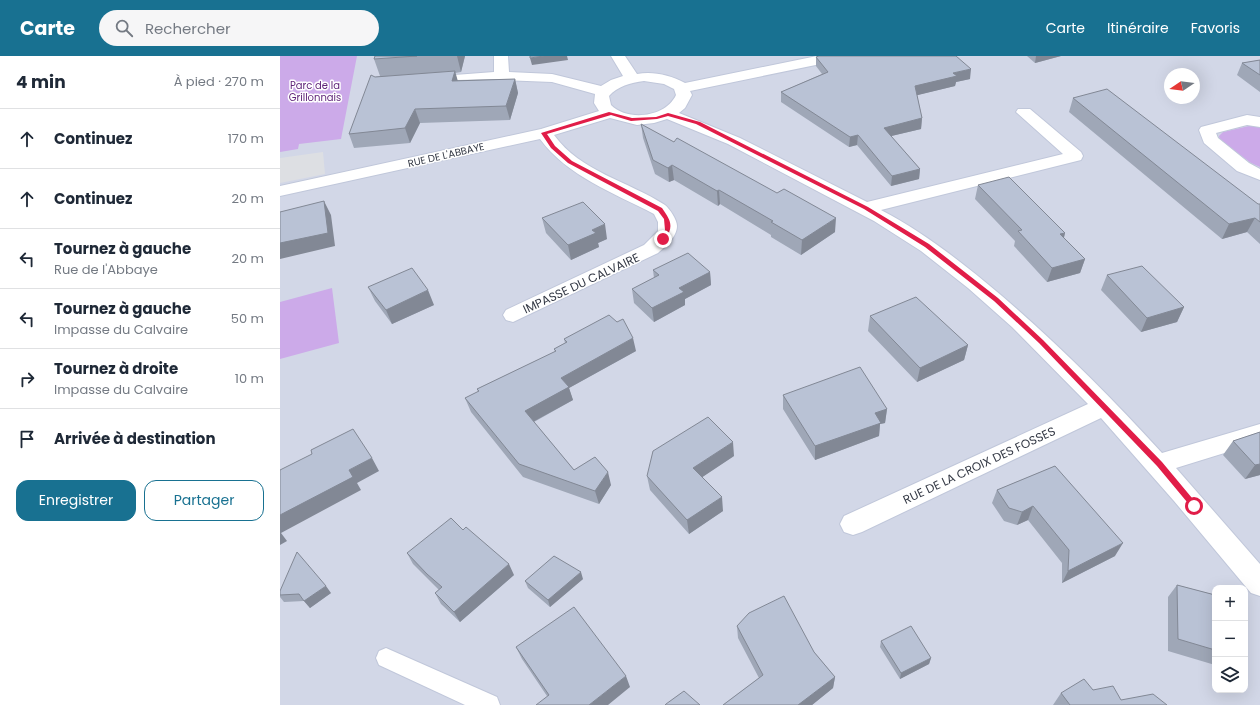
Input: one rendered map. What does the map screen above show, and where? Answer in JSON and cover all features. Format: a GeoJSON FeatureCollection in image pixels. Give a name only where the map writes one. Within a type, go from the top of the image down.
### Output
{"type":"FeatureCollection","features":[{"type":"Feature","properties":{"kind":"street"},"geometry":{"type":"LineString","coordinates":[[501,56],[502,76]]}},
{"type":"Feature","properties":{"kind":"street"},"geometry":{"type":"LineString","coordinates":[[618,56],[632,78]]}},
{"type":"Feature","properties":{"kind":"street"},"geometry":{"type":"LineString","coordinates":[[682,88],[709,81],[840,56]]}},
{"type":"Feature","properties":{"kind":"street"},"geometry":{"type":"LineString","coordinates":[[410,82],[502,76],[552,78],[605,92]]}},
{"type":"Feature","properties":{"kind":"street"},"geometry":{"type":"LineString","coordinates":[[656,77],[676,83],[682,88],[685,95],[683,102],[678,109],[657,118],[631,119],[611,113],[603,105],[602,101],[605,92],[621,81],[632,78],[656,77]]}},
{"type":"Feature","properties":{"kind":"street"},"geometry":{"type":"LineString","coordinates":[[866,208],[1075,156],[1024,112]]}},
{"type":"Feature","properties":{"kind":"street","name":"RUE DE L'ABBAYE"},"geometry":{"type":"LineString","coordinates":[[280,191],[544,133],[611,113]]}},
{"type":"Feature","properties":{"kind":"street"},"geometry":{"type":"LineString","coordinates":[[668,114],[698,123],[866,208],[927,246],[996,300],[1041,342],[1159,464],[1260,584]]}},
{"type":"Feature","properties":{"kind":"street"},"geometry":{"type":"LineString","coordinates":[[1260,122],[1247,120],[1207,130],[1210,140],[1243,167],[1260,175]]}},
{"type":"Feature","properties":{"kind":"street","name":"IMPASSE DU CALVAIRE"},"geometry":{"type":"LineString","coordinates":[[513,315],[652,249],[663,239],[668,230],[667,219],[660,210],[570,162],[553,147],[544,133]]}},
{"type":"Feature","properties":{"kind":"street","name":"RUE DE LA CROIX DES FOSSES"},"geometry":{"type":"LineString","coordinates":[[853,524],[1104,406]]}},
{"type":"Feature","properties":{"kind":"street"},"geometry":{"type":"LineString","coordinates":[[1159,464],[1260,433]]}},
{"type":"Feature","properties":{"kind":"lane"},"geometry":{"type":"LineString","coordinates":[[386,658],[489,705]]}},
{"type":"Feature","properties":{"kind":"shaded area"},"geometry":{"type":"Polygon","coordinates":[[[280,56],[1260,56],[1260,705],[280,705],[280,56]]]}},
{"type":"Feature","properties":{"kind":"shaded area"},"geometry":{"type":"Polygon","coordinates":[[[323,152],[325,174],[280,183],[280,158],[323,152]]]}},
{"type":"Feature","properties":{"kind":"green space","name":"Parc de la Grillonnais"},"geometry":{"type":"Polygon","coordinates":[[[280,56],[357,56],[341,139],[299,144],[298,149],[280,152],[280,56]]]}},
{"type":"Feature","properties":{"kind":"green space"},"geometry":{"type":"Polygon","coordinates":[[[1249,126],[1260,126],[1260,167],[1251,163],[1220,140],[1219,136],[1223,132],[1249,126]]]}},
{"type":"Feature","properties":{"kind":"green space"},"geometry":{"type":"Polygon","coordinates":[[[332,288],[339,343],[280,359],[280,302],[332,288]]]}},
{"type":"Feature","properties":{"kind":"building"},"geometry":{"type":"Polygon","coordinates":[[[375,56],[417,56],[374,59],[375,56]]]}},
{"type":"Feature","properties":{"kind":"building"},"geometry":{"type":"Polygon","coordinates":[[[530,56],[544,56],[530,58],[530,56]]]}},
{"type":"Feature","properties":{"kind":"building"},"geometry":{"type":"Polygon","coordinates":[[[956,56],[971,69],[953,73],[957,76],[915,86],[922,118],[884,128],[920,169],[892,176],[858,135],[850,137],[781,92],[828,72],[816,57],[956,56]]]}},
{"type":"Feature","properties":{"kind":"building"},"geometry":{"type":"Polygon","coordinates":[[[1260,60],[1260,75],[1242,63],[1260,60]]]}},
{"type":"Feature","properties":{"kind":"building"},"geometry":{"type":"Polygon","coordinates":[[[455,71],[452,81],[515,79],[506,106],[415,109],[405,128],[349,134],[371,75],[375,77],[455,71]]]}},
{"type":"Feature","properties":{"kind":"building"},"geometry":{"type":"Polygon","coordinates":[[[1107,89],[1258,204],[1260,204],[1260,222],[1255,218],[1229,224],[1073,98],[1107,89]]]}},
{"type":"Feature","properties":{"kind":"building"},"geometry":{"type":"Polygon","coordinates":[[[641,124],[674,142],[677,138],[777,193],[784,189],[836,218],[802,240],[771,222],[773,221],[719,190],[717,191],[672,165],[668,168],[653,160],[641,124]]]}},
{"type":"Feature","properties":{"kind":"building"},"geometry":{"type":"Polygon","coordinates":[[[1009,177],[1065,233],[1060,234],[1085,259],[1052,268],[1018,231],[1022,230],[978,185],[1009,177]]]}},
{"type":"Feature","properties":{"kind":"building"},"geometry":{"type":"Polygon","coordinates":[[[324,201],[328,233],[280,243],[280,212],[324,201]]]}},
{"type":"Feature","properties":{"kind":"building"},"geometry":{"type":"Polygon","coordinates":[[[583,202],[605,224],[592,230],[596,233],[568,245],[542,218],[583,202]]]}},
{"type":"Feature","properties":{"kind":"building"},"geometry":{"type":"Polygon","coordinates":[[[688,253],[710,272],[679,288],[684,292],[652,308],[632,289],[659,275],[653,270],[688,253]]]}},
{"type":"Feature","properties":{"kind":"building"},"geometry":{"type":"Polygon","coordinates":[[[1142,266],[1184,307],[1147,318],[1107,275],[1142,266]]]}},
{"type":"Feature","properties":{"kind":"building"},"geometry":{"type":"Polygon","coordinates":[[[412,268],[428,290],[386,310],[368,287],[412,268]]]}},
{"type":"Feature","properties":{"kind":"building"},"geometry":{"type":"Polygon","coordinates":[[[916,297],[968,345],[920,368],[870,316],[916,297]]]}},
{"type":"Feature","properties":{"kind":"building"},"geometry":{"type":"Polygon","coordinates":[[[609,315],[617,322],[623,319],[633,338],[561,378],[569,387],[525,411],[574,470],[595,457],[608,472],[595,491],[519,464],[465,398],[479,391],[477,389],[556,351],[554,349],[567,342],[564,339],[609,315]]]}},
{"type":"Feature","properties":{"kind":"building"},"geometry":{"type":"Polygon","coordinates":[[[860,367],[887,409],[875,413],[881,423],[815,446],[783,395],[860,367]]]}},
{"type":"Feature","properties":{"kind":"building"},"geometry":{"type":"Polygon","coordinates":[[[708,417],[733,442],[693,468],[722,497],[687,520],[647,476],[653,451],[708,417]]]}},
{"type":"Feature","properties":{"kind":"building"},"geometry":{"type":"Polygon","coordinates":[[[353,429],[372,458],[349,470],[353,477],[280,515],[280,470],[312,454],[311,450],[353,429]]]}},
{"type":"Feature","properties":{"kind":"building"},"geometry":{"type":"Polygon","coordinates":[[[1260,432],[1260,464],[1255,465],[1233,441],[1260,432]]]}},
{"type":"Feature","properties":{"kind":"building"},"geometry":{"type":"Polygon","coordinates":[[[1055,466],[1123,543],[1068,571],[1069,550],[1033,506],[1022,512],[1009,508],[997,490],[1055,466]]]}},
{"type":"Feature","properties":{"kind":"building"},"geometry":{"type":"Polygon","coordinates":[[[451,518],[463,530],[466,527],[509,564],[454,612],[435,593],[442,587],[407,553],[451,518]]]}},
{"type":"Feature","properties":{"kind":"building"},"geometry":{"type":"Polygon","coordinates":[[[297,552],[326,586],[304,601],[299,594],[280,595],[280,591],[297,552]]]}},
{"type":"Feature","properties":{"kind":"building"},"geometry":{"type":"Polygon","coordinates":[[[554,556],[581,572],[548,600],[525,581],[554,556]]]}},
{"type":"Feature","properties":{"kind":"building"},"geometry":{"type":"Polygon","coordinates":[[[1177,585],[1212,594],[1212,649],[1178,639],[1177,585]]]}},
{"type":"Feature","properties":{"kind":"building"},"geometry":{"type":"Polygon","coordinates":[[[784,596],[814,652],[835,677],[798,705],[723,705],[763,675],[737,626],[749,613],[784,596]]]}},
{"type":"Feature","properties":{"kind":"building"},"geometry":{"type":"Polygon","coordinates":[[[574,607],[626,676],[589,705],[536,705],[549,695],[516,647],[574,607]]]}},
{"type":"Feature","properties":{"kind":"building"},"geometry":{"type":"Polygon","coordinates":[[[911,626],[931,658],[901,673],[881,641],[911,626]]]}},
{"type":"Feature","properties":{"kind":"building"},"geometry":{"type":"Polygon","coordinates":[[[1084,679],[1093,690],[1113,686],[1121,700],[1153,694],[1167,705],[1070,705],[1061,693],[1084,679]]]}},
{"type":"Feature","properties":{"kind":"building"},"geometry":{"type":"Polygon","coordinates":[[[684,691],[700,705],[665,705],[666,704],[684,691]]]}},
{"type":"Feature","properties":{"kind":"route"},"geometry":{"type":"LineString","coordinates":[[663,239],[668,230],[667,219],[660,210],[570,162],[553,147],[544,133],[611,113],[620,117],[644,120],[657,118],[668,114],[698,123],[866,208],[927,246],[996,300],[1041,342],[1104,406],[1159,464],[1194,506]]}}]}
